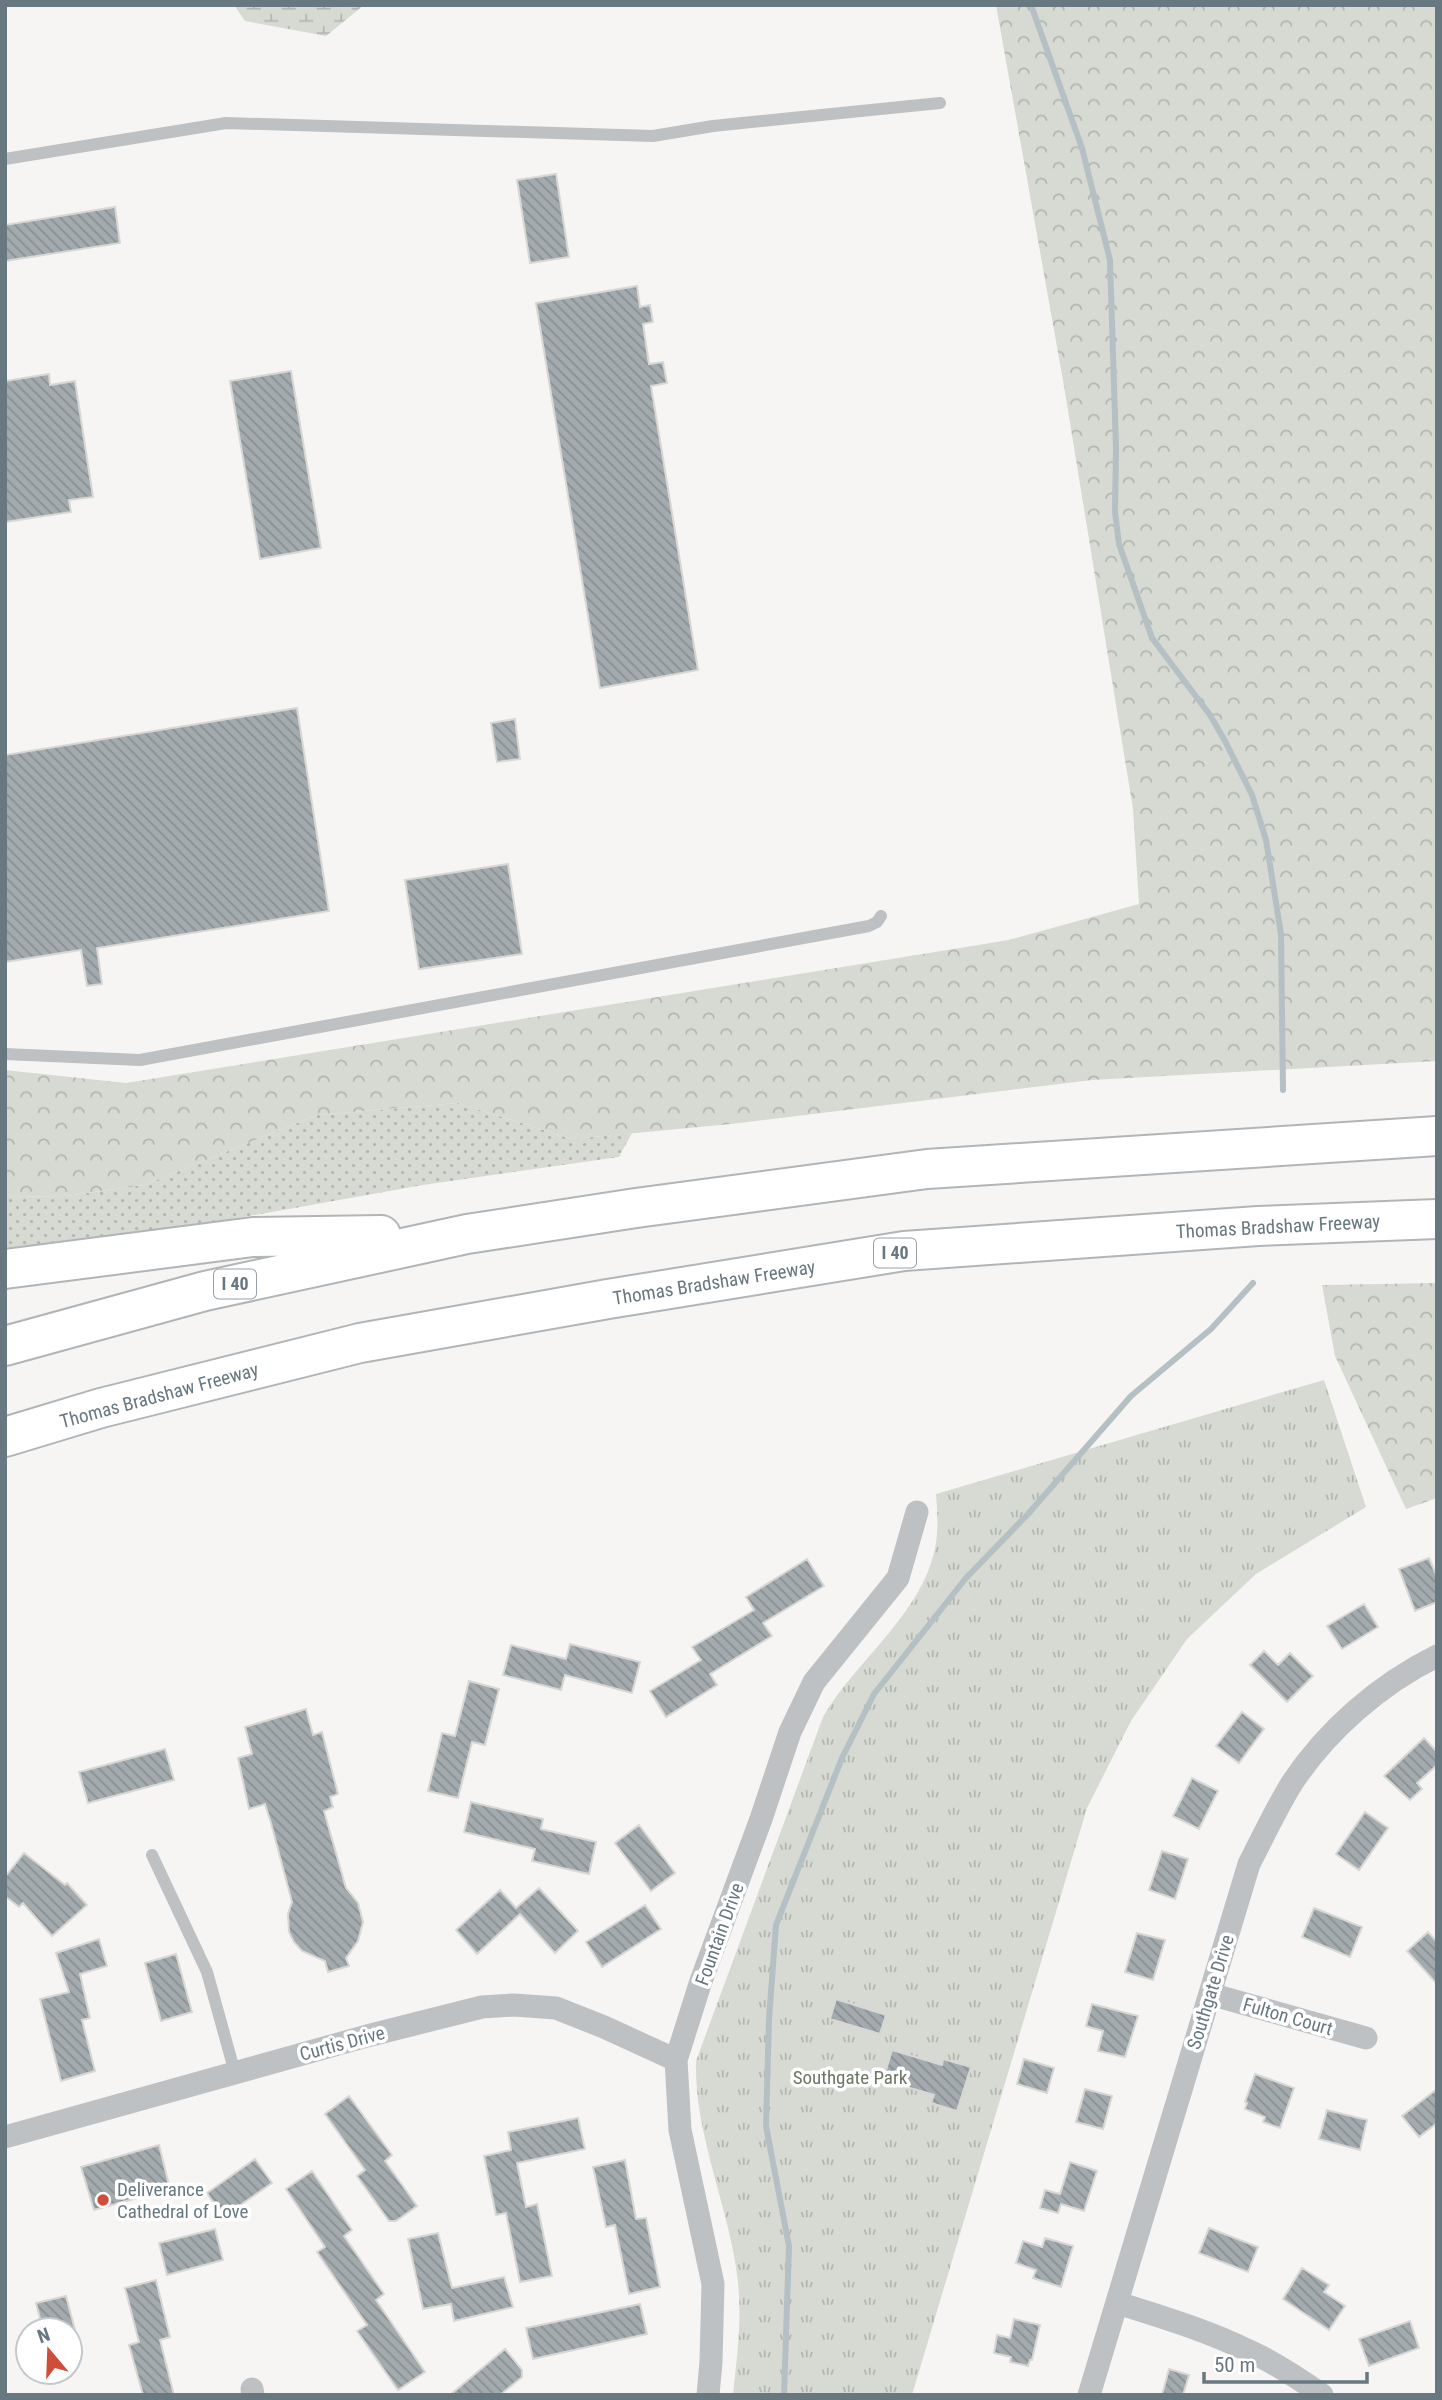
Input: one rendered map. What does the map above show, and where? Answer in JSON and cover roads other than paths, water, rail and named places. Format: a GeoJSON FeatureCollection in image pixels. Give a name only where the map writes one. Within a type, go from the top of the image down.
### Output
{"type":"FeatureCollection","features":[{"type":"Feature","properties":{"kind":"highway","name":"I 40"},"geometry":{"type":"LineString","coordinates":[[5,1346],[205,1291],[467,1234],[927,1169],[1437,1136]]}},
{"type":"Feature","properties":{"kind":"highway","name":"Thomas Bradshaw Freeway"},"geometry":{"type":"LineString","coordinates":[[5,1437],[101,1408],[360,1343],[904,1251],[1258,1226],[1437,1219]]}},
{"type":"Feature","properties":{"kind":"highway"},"geometry":{"type":"LineString","coordinates":[[5,1269],[253,1237],[467,1234]]}},
{"type":"Feature","properties":{"kind":"street","name":"Fountain Drive"},"geometry":{"type":"LineString","coordinates":[[708,2395],[713,2284],[680,2130],[676,2060],[701,1981],[790,1732],[814,1682],[898,1578],[918,1512]]}},
{"type":"Feature","properties":{"kind":"street","name":"Southgate Drive"},"geometry":{"type":"LineString","coordinates":[[1089,2395],[1249,1864],[1293,1783],[1324,1742],[1359,1708],[1399,1678],[1437,1656]]}},
{"type":"Feature","properties":{"kind":"street","name":"Fulton Court"},"geometry":{"type":"LineString","coordinates":[[1210,1994],[1366,2038]]}},
{"type":"Feature","properties":{"kind":"street","name":"Curtis Drive"},"geometry":{"type":"LineString","coordinates":[[7,2130],[482,2007],[514,2005],[556,2008],[676,2060]]}},
{"type":"Feature","properties":{"kind":"street"},"geometry":{"type":"LineString","coordinates":[[1118,2303],[1249,2350],[1281,2367],[1322,2395]]}},
{"type":"Feature","properties":{"kind":"lane"},"geometry":{"type":"LineString","coordinates":[[5,159],[226,123],[653,136],[713,126],[940,103]]}},
{"type":"Feature","properties":{"kind":"lane"},"geometry":{"type":"LineString","coordinates":[[5,1054],[140,1060],[869,926],[881,916]]}},
{"type":"Feature","properties":{"kind":"lane"},"geometry":{"type":"LineString","coordinates":[[152,1855],[207,1972],[235,2073]]}},
{"type":"Feature","properties":{"kind":"waterway"},"geometry":{"type":"LineString","coordinates":[[1031,5],[1082,148],[1110,260],[1116,448],[1115,512],[1119,544],[1152,638],[1210,715],[1225,741],[1252,795],[1266,840],[1281,934],[1283,1090]]}},
{"type":"Feature","properties":{"kind":"waterway"},"geometry":{"type":"LineString","coordinates":[[784,2395],[789,2246],[766,2126],[769,2019],[776,1925],[842,1758],[874,1694],[966,1578],[1028,1514],[1131,1396],[1211,1329],[1253,1283]]}},
{"type":"Feature","properties":{"kind":"place","name":"Deliverance Cathedral of Love"},"geometry":{"type":"Point","coordinates":[103,2200]}},
{"type":"Feature","properties":{"kind":"park label","name":"Southgate Park"},"geometry":{"type":"Point","coordinates":[850,2077]}}]}
